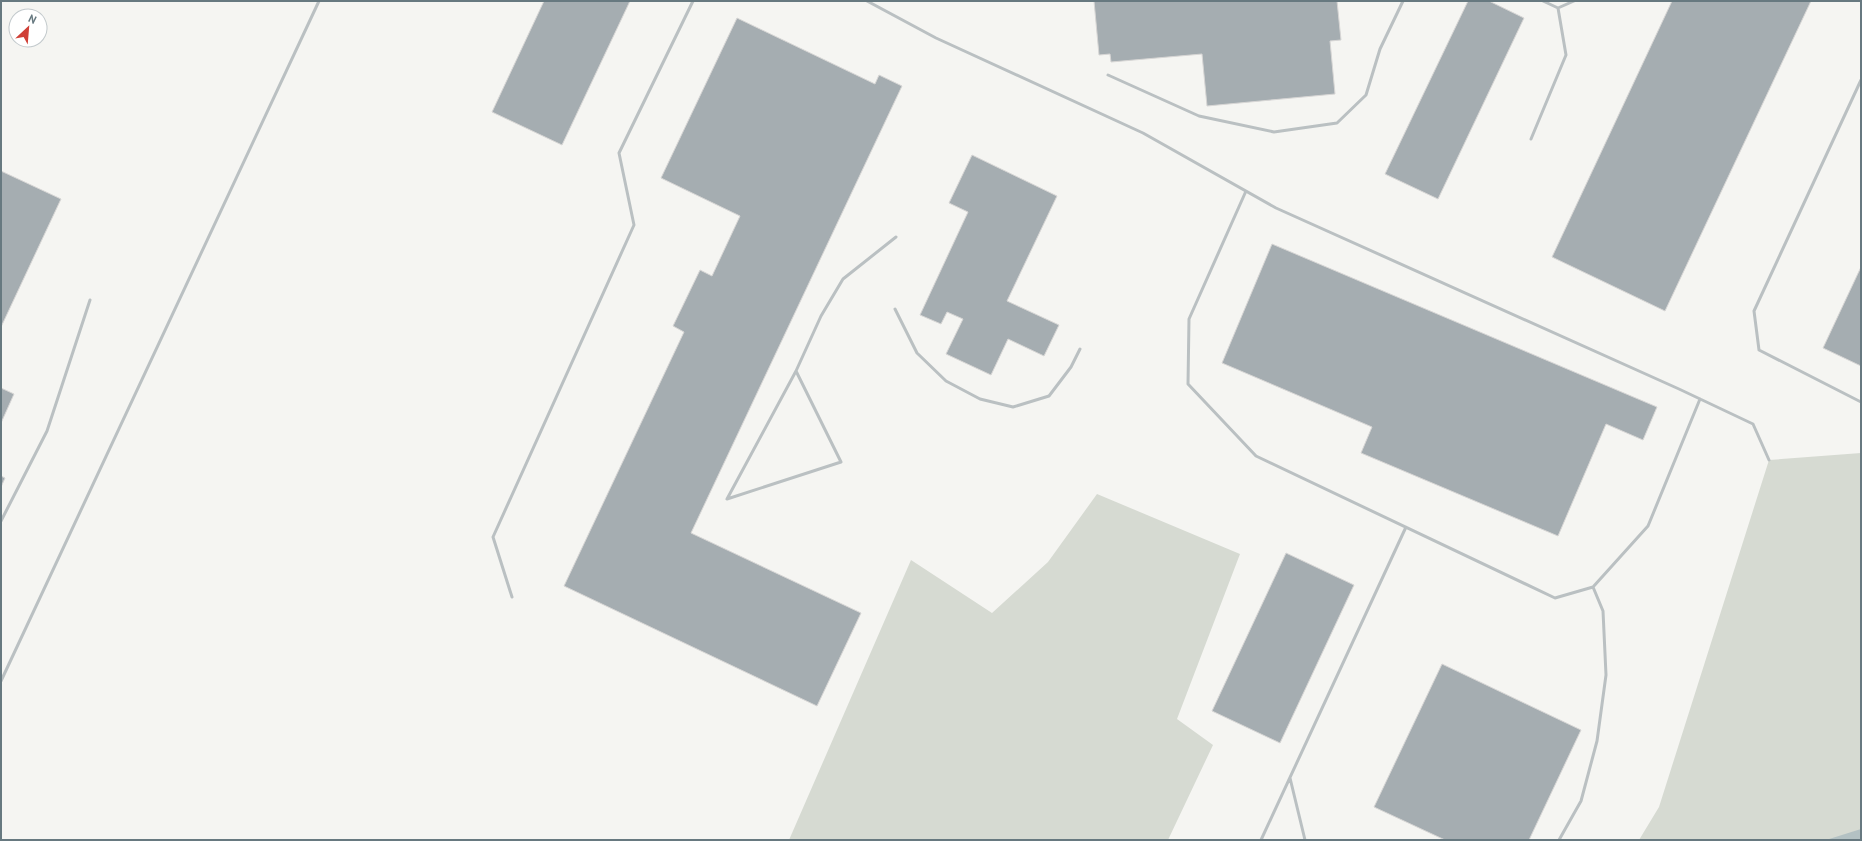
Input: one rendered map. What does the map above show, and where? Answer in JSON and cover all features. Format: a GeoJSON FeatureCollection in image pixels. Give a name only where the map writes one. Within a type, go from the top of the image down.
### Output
{"type":"FeatureCollection","features":[{"type":"Feature","properties":{"kind":"lane"},"geometry":{"type":"LineString","coordinates":[[1,681],[319,1]]}},
{"type":"Feature","properties":{"kind":"lane"},"geometry":{"type":"LineString","coordinates":[[512,597],[493,537],[634,225],[619,153],[692,1]]}},
{"type":"Feature","properties":{"kind":"lane"},"geometry":{"type":"LineString","coordinates":[[867,1],[936,38],[1142,133],[1276,208],[1753,424],[1769,460]]}},
{"type":"Feature","properties":{"kind":"lane"},"geometry":{"type":"LineString","coordinates":[[1108,75],[1199,116],[1274,132],[1337,123],[1366,95],[1380,49],[1403,1]]}},
{"type":"Feature","properties":{"kind":"lane"},"geometry":{"type":"LineString","coordinates":[[1543,1],[1558,8],[1574,1]]}},
{"type":"Feature","properties":{"kind":"lane"},"geometry":{"type":"LineString","coordinates":[[1531,139],[1566,55],[1558,8]]}},
{"type":"Feature","properties":{"kind":"lane"},"geometry":{"type":"LineString","coordinates":[[1861,80],[1754,311],[1759,350],[1861,402]]}},
{"type":"Feature","properties":{"kind":"lane"},"geometry":{"type":"LineString","coordinates":[[1246,191],[1189,319],[1188,384],[1256,456],[1555,598],[1593,587],[1648,526],[1700,399]]}},
{"type":"Feature","properties":{"kind":"lane"},"geometry":{"type":"LineString","coordinates":[[796,371],[841,462],[727,499],[796,371],[821,316],[843,279],[896,237]]}},
{"type":"Feature","properties":{"kind":"lane"},"geometry":{"type":"LineString","coordinates":[[1,521],[47,431],[90,300]]}},
{"type":"Feature","properties":{"kind":"lane"},"geometry":{"type":"LineString","coordinates":[[895,309],[917,353],[946,381],[980,399],[1013,407],[1049,396],[1071,367],[1080,349]]}},
{"type":"Feature","properties":{"kind":"lane"},"geometry":{"type":"LineString","coordinates":[[1260,840],[1406,528]]}},
{"type":"Feature","properties":{"kind":"lane"},"geometry":{"type":"LineString","coordinates":[[1558,840],[1581,801],[1597,741],[1606,675],[1603,611],[1593,587]]}},
{"type":"Feature","properties":{"kind":"lane"},"geometry":{"type":"LineString","coordinates":[[1290,778],[1305,840]]}},
{"type":"Feature","properties":{"kind":"shaded area"},"geometry":{"type":"Polygon","coordinates":[[[1861,453],[1861,840],[1639,840],[1659,807],[1769,460],[1861,453]]]}},
{"type":"Feature","properties":{"kind":"shaded area"},"geometry":{"type":"Polygon","coordinates":[[[1097,494],[1240,554],[1177,719],[1213,745],[1168,840],[789,840],[911,560],[992,613],[1048,562],[1097,494]]]}},
{"type":"Feature","properties":{"kind":"shaded area"},"geometry":{"type":"Polygon","coordinates":[[[1861,829],[1861,840],[1826,840],[1861,829]]]}},
{"type":"Feature","properties":{"kind":"building"},"geometry":{"type":"Polygon","coordinates":[[[544,1],[630,1],[562,145],[492,112],[544,1]]]}},
{"type":"Feature","properties":{"kind":"building"},"geometry":{"type":"Polygon","coordinates":[[[1094,1],[1337,1],[1341,40],[1330,41],[1335,94],[1207,106],[1202,54],[1111,62],[1110,54],[1099,55],[1094,1]]]}},
{"type":"Feature","properties":{"kind":"building"},"geometry":{"type":"Polygon","coordinates":[[[1468,1],[1489,1],[1524,18],[1438,199],[1385,174],[1468,1]]]}},
{"type":"Feature","properties":{"kind":"building"},"geometry":{"type":"Polygon","coordinates":[[[1672,1],[1811,1],[1665,311],[1552,257],[1672,1]]]}},
{"type":"Feature","properties":{"kind":"building"},"geometry":{"type":"Polygon","coordinates":[[[737,18],[875,84],[879,75],[902,86],[691,533],[861,613],[817,706],[564,586],[684,332],[673,326],[700,270],[712,276],[740,216],[661,178],[737,18]]]}},
{"type":"Feature","properties":{"kind":"building"},"geometry":{"type":"Polygon","coordinates":[[[972,155],[1057,196],[1007,301],[1059,325],[1044,356],[1008,339],[991,375],[946,354],[963,319],[947,312],[941,324],[920,315],[968,212],[949,203],[972,155]]]}},
{"type":"Feature","properties":{"kind":"building"},"geometry":{"type":"Polygon","coordinates":[[[1,171],[61,199],[1,327],[1,171]]]}},
{"type":"Feature","properties":{"kind":"building"},"geometry":{"type":"Polygon","coordinates":[[[1272,244],[1657,407],[1643,440],[1606,424],[1558,536],[1361,453],[1372,427],[1222,363],[1272,244]]]}},
{"type":"Feature","properties":{"kind":"building"},"geometry":{"type":"Polygon","coordinates":[[[1861,267],[1861,366],[1823,348],[1861,267]]]}},
{"type":"Feature","properties":{"kind":"building"},"geometry":{"type":"Polygon","coordinates":[[[1,388],[14,394],[1,423],[1,388]]]}},
{"type":"Feature","properties":{"kind":"building"},"geometry":{"type":"Polygon","coordinates":[[[1,476],[5,478],[1,487],[1,476]]]}},
{"type":"Feature","properties":{"kind":"building"},"geometry":{"type":"Polygon","coordinates":[[[1286,553],[1354,585],[1280,743],[1212,711],[1286,553]]]}},
{"type":"Feature","properties":{"kind":"building"},"geometry":{"type":"Polygon","coordinates":[[[1442,664],[1581,730],[1529,840],[1445,840],[1374,807],[1442,664]]]}}]}
